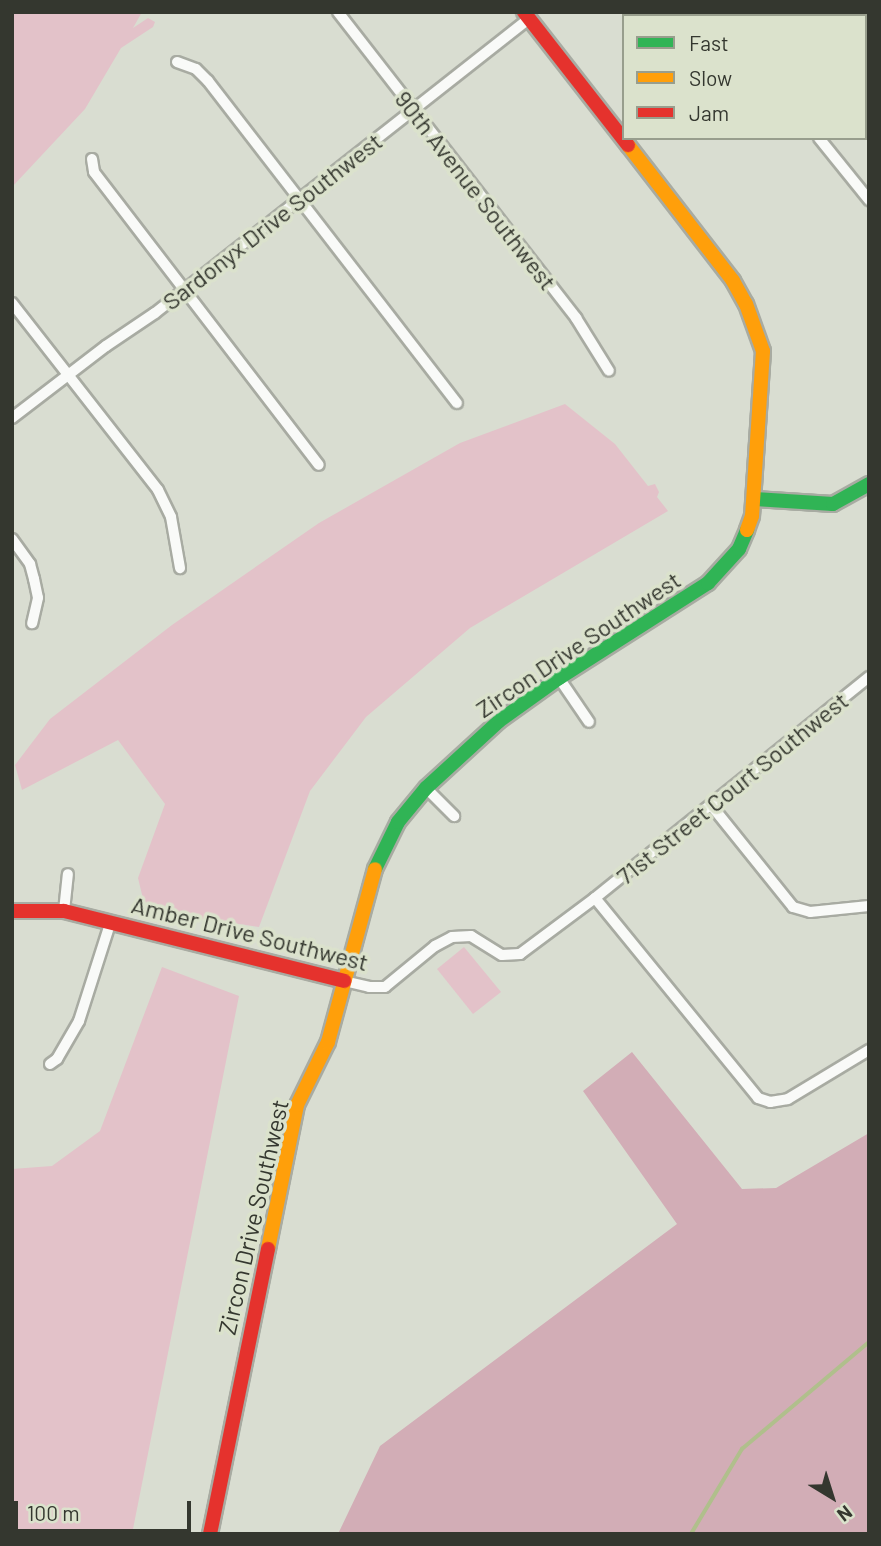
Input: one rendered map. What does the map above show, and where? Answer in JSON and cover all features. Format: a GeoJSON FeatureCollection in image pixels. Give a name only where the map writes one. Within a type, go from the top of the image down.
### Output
{"type":"FeatureCollection","features":[{"type":"Feature","properties":{"kind":"street","name":"90th Avenue Southwest"},"geometry":{"type":"LineString","coordinates":[[338,12],[576,318],[609,371]]}},
{"type":"Feature","properties":{"kind":"street","name":"Sardonyx Drive Southwest"},"geometry":{"type":"LineString","coordinates":[[12,418],[186,288],[413,110],[526,16]]}},
{"type":"Feature","properties":{"kind":"street","name":"Zircon Drive Southwest"},"geometry":{"type":"LineString","coordinates":[[526,16],[622,139]]}},
{"type":"Feature","properties":{"kind":"street"},"geometry":{"type":"LineString","coordinates":[[177,62],[195,69],[208,81],[457,403]]}},
{"type":"Feature","properties":{"kind":"street","name":"Zircon Drive Southwest"},"geometry":{"type":"LineString","coordinates":[[210,1534],[297,1105],[328,1042],[369,885],[384,847],[398,822],[426,788],[499,721],[559,678],[708,583],[738,549],[749,527],[755,499],[763,351],[747,304],[733,281],[623,140]]}},
{"type":"Feature","properties":{"kind":"street"},"geometry":{"type":"LineString","coordinates":[[821,140],[869,200]]}},
{"type":"Feature","properties":{"kind":"street"},"geometry":{"type":"LineString","coordinates":[[92,159],[94,172],[186,288],[319,465]]}},
{"type":"Feature","properties":{"kind":"street"},"geometry":{"type":"LineString","coordinates":[[12,303],[163,499],[171,517],[180,568]]}},
{"type":"Feature","properties":{"kind":"street"},"geometry":{"type":"LineString","coordinates":[[755,499],[833,504],[852,496],[869,484]]}},
{"type":"Feature","properties":{"kind":"street"},"geometry":{"type":"LineString","coordinates":[[12,539],[30,564],[34,579],[38,598],[32,623]]}},
{"type":"Feature","properties":{"kind":"street","name":"71st Street Court Southwest"},"geometry":{"type":"LineString","coordinates":[[595,898],[869,677]]}},
{"type":"Feature","properties":{"kind":"street"},"geometry":{"type":"LineString","coordinates":[[559,678],[589,722]]}},
{"type":"Feature","properties":{"kind":"street"},"geometry":{"type":"LineString","coordinates":[[426,788],[454,816]]}},
{"type":"Feature","properties":{"kind":"street"},"geometry":{"type":"LineString","coordinates":[[711,805],[780,892],[799,911],[869,906]]}},
{"type":"Feature","properties":{"kind":"street"},"geometry":{"type":"LineString","coordinates":[[64,911],[68,874]]}},
{"type":"Feature","properties":{"kind":"street"},"geometry":{"type":"LineString","coordinates":[[595,898],[753,1094],[770,1102],[788,1099],[869,1050]]}},
{"type":"Feature","properties":{"kind":"street","name":"Amber Drive Southwest"},"geometry":{"type":"LineString","coordinates":[[12,911],[64,911],[111,921],[369,988],[385,987],[428,952],[452,937],[471,936],[502,955],[520,954],[595,898]]}},
{"type":"Feature","properties":{"kind":"street"},"geometry":{"type":"LineString","coordinates":[[50,1064],[57,1059],[79,1021],[111,921]]}},
{"type":"Feature","properties":{"kind":"shaded area"},"geometry":{"type":"Polygon","coordinates":[[[12,12],[142,12],[133,28],[148,18],[155,22],[153,27],[121,48],[85,109],[12,187],[12,12]]]}},
{"type":"Feature","properties":{"kind":"shaded area"},"geometry":{"type":"Polygon","coordinates":[[[565,404],[615,444],[648,486],[655,484],[659,492],[657,497],[668,511],[470,628],[366,717],[310,791],[259,927],[146,911],[138,878],[165,804],[118,740],[22,790],[15,765],[50,719],[172,625],[319,523],[460,443],[565,404]]]}},
{"type":"Feature","properties":{"kind":"shaded area"},"geometry":{"type":"Polygon","coordinates":[[[464,947],[501,992],[473,1014],[437,969],[464,947]]]}},
{"type":"Feature","properties":{"kind":"shaded area"},"geometry":{"type":"Polygon","coordinates":[[[162,967],[239,996],[132,1534],[12,1534],[12,1169],[52,1166],[100,1131],[162,967]]]}},
{"type":"Feature","properties":{"kind":"shaded area"},"geometry":{"type":"Polygon","coordinates":[[[632,1052],[742,1189],[776,1188],[869,1133],[869,1534],[338,1534],[380,1446],[677,1224],[583,1091],[632,1052]]]}},
{"type":"Feature","properties":{"kind":"waterway"},"geometry":{"type":"LineString","coordinates":[[691,1534],[742,1449],[869,1342]]}},
{"type":"Feature","properties":{"kind":"traffic: fast"},"geometry":{"type":"LineString","coordinates":[[755,499],[833,504],[869,484]]}},
{"type":"Feature","properties":{"kind":"traffic: fast"},"geometry":{"type":"LineString","coordinates":[[375,869],[398,822],[426,788],[499,721],[559,678],[708,583],[739,549],[747,530]]}},
{"type":"Feature","properties":{"kind":"traffic: slow"},"geometry":{"type":"LineString","coordinates":[[628,145],[733,281],[746,304],[763,351],[752,516],[747,530]]}},
{"type":"Feature","properties":{"kind":"traffic: slow"},"geometry":{"type":"LineString","coordinates":[[268,1249],[297,1105],[328,1042],[375,869]]}},
{"type":"Feature","properties":{"kind":"traffic: jam"},"geometry":{"type":"LineString","coordinates":[[524,12],[622,137]]}},
{"type":"Feature","properties":{"kind":"traffic: jam"},"geometry":{"type":"LineString","coordinates":[[624,140],[628,145]]}},
{"type":"Feature","properties":{"kind":"traffic: jam"},"geometry":{"type":"LineString","coordinates":[[12,911],[64,911],[344,981]]}},
{"type":"Feature","properties":{"kind":"traffic: jam"},"geometry":{"type":"LineString","coordinates":[[210,1534],[268,1249]]}}]}
